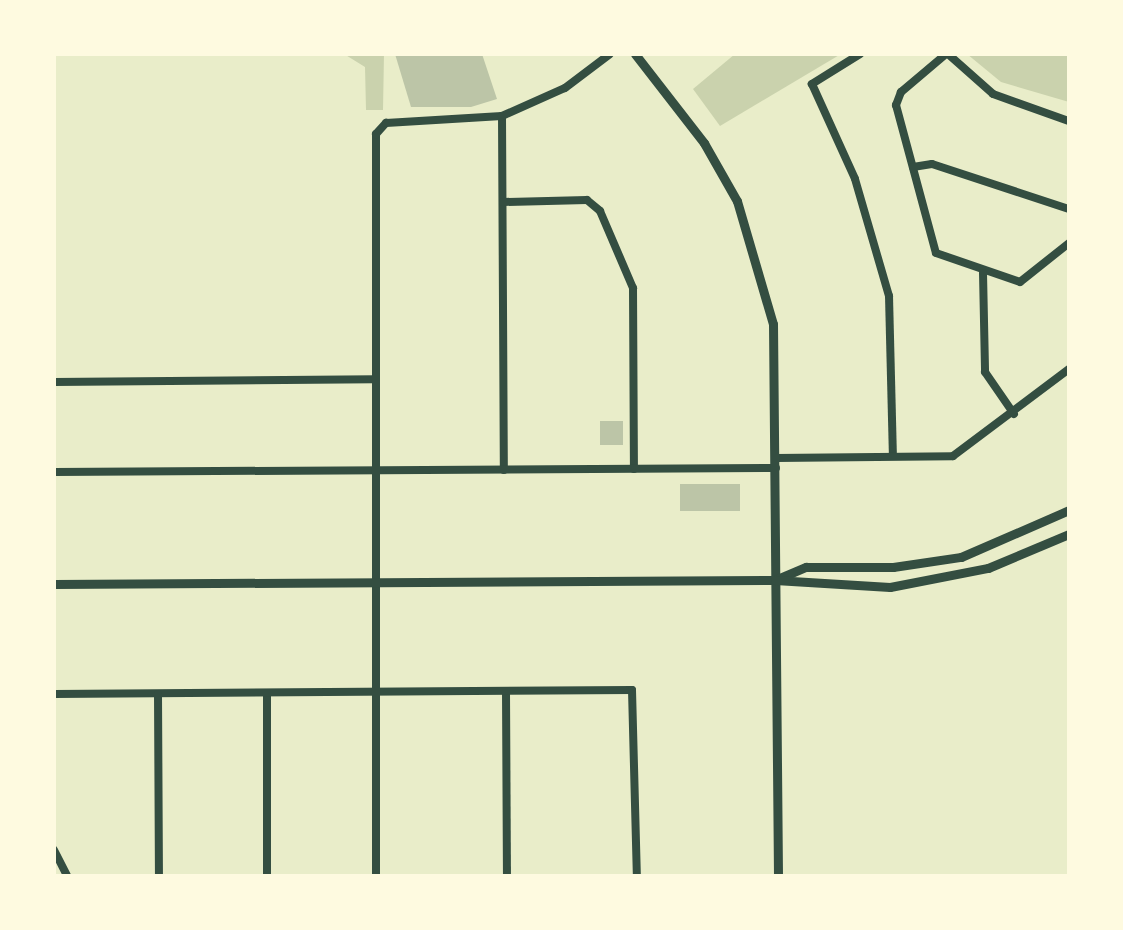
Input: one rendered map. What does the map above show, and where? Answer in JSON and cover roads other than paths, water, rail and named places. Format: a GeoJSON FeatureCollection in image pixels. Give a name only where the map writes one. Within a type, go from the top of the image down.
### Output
{"type":"FeatureCollection","features":[{"type":"Feature","properties":{"kind":"street"},"geometry":{"type":"LineString","coordinates":[[376,876],[376,134],[386,123],[502,116],[565,88],[610,54]]}},
{"type":"Feature","properties":{"kind":"street"},"geometry":{"type":"LineString","coordinates":[[635,54],[704,143],[748,226],[773,324],[778,876]]}},
{"type":"Feature","properties":{"kind":"street"},"geometry":{"type":"LineString","coordinates":[[860,54],[812,84],[855,179],[889,296],[893,456]]}},
{"type":"Feature","properties":{"kind":"street"},"geometry":{"type":"LineString","coordinates":[[1069,121],[993,94],[947,54],[897,100],[936,253],[983,273],[1020,282],[1069,243]]}},
{"type":"Feature","properties":{"kind":"street"},"geometry":{"type":"LineString","coordinates":[[502,116],[504,470]]}},
{"type":"Feature","properties":{"kind":"street"},"geometry":{"type":"LineString","coordinates":[[913,167],[932,164],[1069,209]]}},
{"type":"Feature","properties":{"kind":"street"},"geometry":{"type":"LineString","coordinates":[[503,202],[587,200],[600,211],[633,288],[634,469]]}},
{"type":"Feature","properties":{"kind":"street"},"geometry":{"type":"LineString","coordinates":[[983,273],[985,372],[1014,414]]}},
{"type":"Feature","properties":{"kind":"street"},"geometry":{"type":"LineString","coordinates":[[54,472],[634,469],[893,456],[953,456],[1014,414],[1069,369]]}},
{"type":"Feature","properties":{"kind":"street"},"geometry":{"type":"LineString","coordinates":[[54,382],[374,379]]}},
{"type":"Feature","properties":{"kind":"street"},"geometry":{"type":"LineString","coordinates":[[775,580],[806,567],[893,567],[961,557],[1069,510]]}},
{"type":"Feature","properties":{"kind":"street"},"geometry":{"type":"LineString","coordinates":[[54,584],[775,580],[838,588],[943,580],[1069,534]]}},
{"type":"Feature","properties":{"kind":"street"},"geometry":{"type":"LineString","coordinates":[[54,694],[632,690],[637,876]]}},
{"type":"Feature","properties":{"kind":"street"},"geometry":{"type":"LineString","coordinates":[[506,692],[507,876]]}},
{"type":"Feature","properties":{"kind":"street"},"geometry":{"type":"LineString","coordinates":[[267,693],[267,876]]}},
{"type":"Feature","properties":{"kind":"street"},"geometry":{"type":"LineString","coordinates":[[158,694],[159,876]]}},
{"type":"Feature","properties":{"kind":"street"},"geometry":{"type":"LineString","coordinates":[[54,850],[67,876]]}}]}
